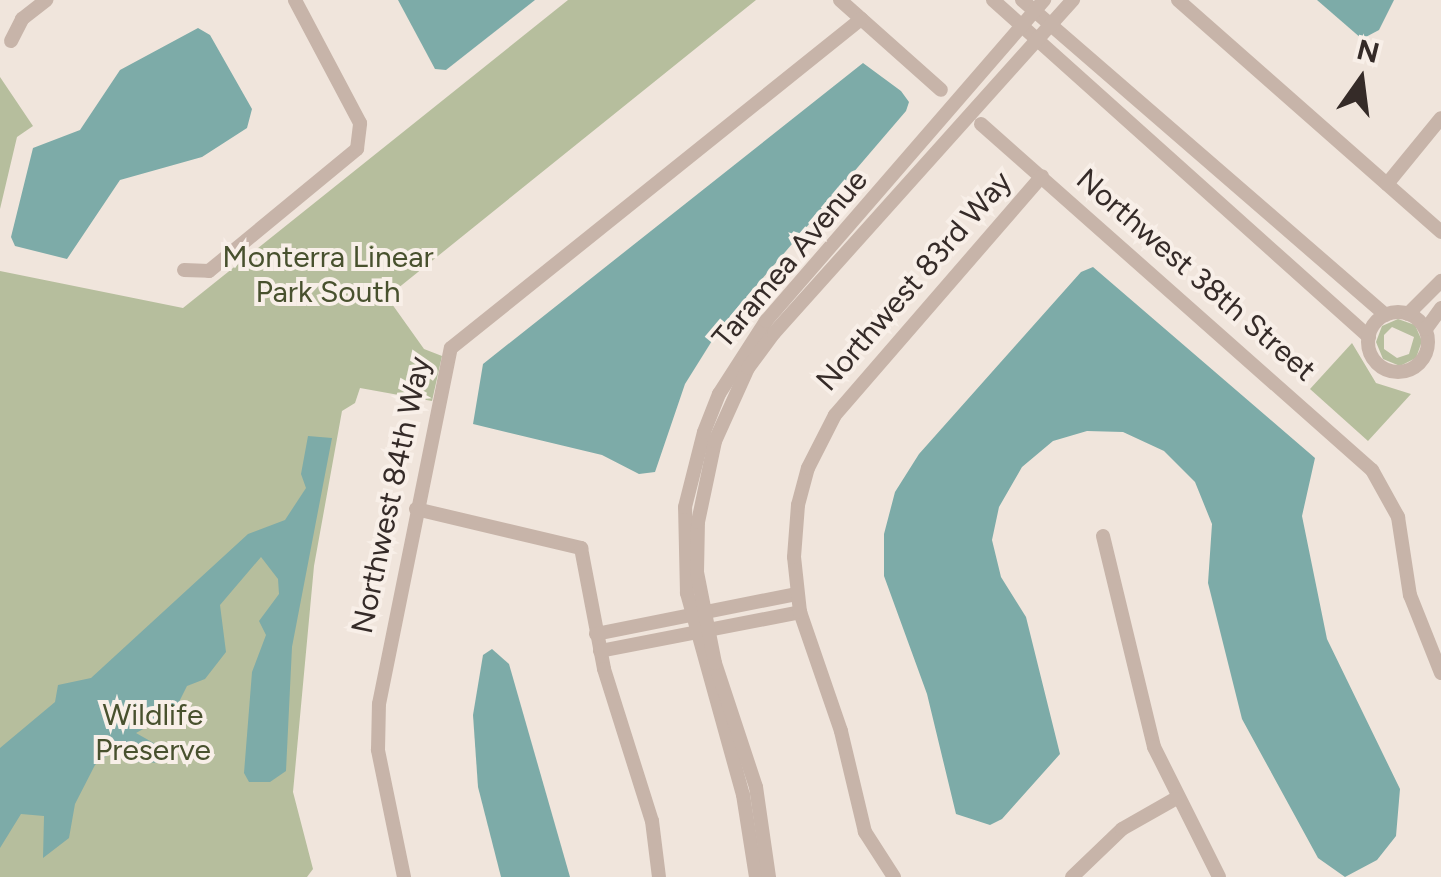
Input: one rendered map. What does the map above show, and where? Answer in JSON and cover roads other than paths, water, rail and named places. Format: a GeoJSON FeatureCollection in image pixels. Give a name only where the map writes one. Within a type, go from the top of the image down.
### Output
{"type":"FeatureCollection","features":[{"type":"Feature","properties":{"kind":"street"},"geometry":{"type":"LineString","coordinates":[[11,40],[22,19],[46,0]]}},
{"type":"Feature","properties":{"kind":"street"},"geometry":{"type":"LineString","coordinates":[[184,270],[209,272],[349,160],[361,136],[295,0]]}},
{"type":"Feature","properties":{"kind":"street"},"geometry":{"type":"LineString","coordinates":[[840,0],[942,90]]}},
{"type":"Feature","properties":{"kind":"street"},"geometry":{"type":"LineString","coordinates":[[992,0],[1369,337],[1379,365],[1408,371],[1424,358],[1426,329],[1441,308]]}},
{"type":"Feature","properties":{"kind":"street"},"geometry":{"type":"LineString","coordinates":[[1022,0],[1040,6],[1049,24],[1386,315],[1408,314],[1426,329]]}},
{"type":"Feature","properties":{"kind":"street","name":"Taramea Avenue"},"geometry":{"type":"LineString","coordinates":[[1029,32],[1049,24],[1072,0]]}},
{"type":"Feature","properties":{"kind":"street"},"geometry":{"type":"LineString","coordinates":[[1178,0],[1441,232]]}},
{"type":"Feature","properties":{"kind":"street","name":"Taramea Avenue"},"geometry":{"type":"LineString","coordinates":[[756,877],[743,795],[698,614],[685,507],[704,432],[738,360],[1029,32],[1040,6]]}},
{"type":"Feature","properties":{"kind":"street","name":"Northwest 84th Way"},"geometry":{"type":"LineString","coordinates":[[404,877],[378,750],[382,665],[456,343],[861,19]]}},
{"type":"Feature","properties":{"kind":"street"},"geometry":{"type":"LineString","coordinates":[[1387,184],[1441,118]]}},
{"type":"Feature","properties":{"kind":"street","name":"Northwest 38th Street"},"geometry":{"type":"LineString","coordinates":[[982,124],[1372,470],[1398,517],[1410,595],[1441,673]]}},
{"type":"Feature","properties":{"kind":"street","name":"Northwest 83rd Way"},"geometry":{"type":"LineString","coordinates":[[894,877],[865,832],[842,731],[800,612],[796,594],[798,505],[808,468],[835,415],[1042,176]]}},
{"type":"Feature","properties":{"kind":"street"},"geometry":{"type":"LineString","coordinates":[[1408,314],[1441,280]]}},
{"type":"Feature","properties":{"kind":"street"},"geometry":{"type":"LineString","coordinates":[[1369,337],[1386,315]]}},
{"type":"Feature","properties":{"kind":"street"},"geometry":{"type":"LineString","coordinates":[[416,509],[581,548],[600,651],[652,820],[659,877]]}},
{"type":"Feature","properties":{"kind":"street"},"geometry":{"type":"LineString","coordinates":[[1102,536],[1130,663],[1175,800],[1219,877]]}},
{"type":"Feature","properties":{"kind":"street"},"geometry":{"type":"LineString","coordinates":[[596,634],[796,594]]}},
{"type":"Feature","properties":{"kind":"street"},"geometry":{"type":"LineString","coordinates":[[600,651],[800,612]]}},
{"type":"Feature","properties":{"kind":"street","name":"Taramea Avenue"},"geometry":{"type":"LineString","coordinates":[[702,631],[756,787],[769,877]]}},
{"type":"Feature","properties":{"kind":"street"},"geometry":{"type":"LineString","coordinates":[[1072,877],[1122,829],[1175,800]]}},
{"type":"Feature","properties":{"kind":"water"},"geometry":{"type":"Polygon","coordinates":[[[398,0],[535,0],[446,70],[435,69],[398,0]]]}},
{"type":"Feature","properties":{"kind":"water"},"geometry":{"type":"Polygon","coordinates":[[[1317,0],[1394,0],[1379,30],[1362,39],[1317,0]]]}},
{"type":"Feature","properties":{"kind":"water"},"geometry":{"type":"Polygon","coordinates":[[[198,28],[210,35],[252,109],[247,128],[202,157],[120,180],[67,259],[15,246],[11,237],[33,148],[80,130],[120,70],[198,28]]]}},
{"type":"Feature","properties":{"kind":"water"},"geometry":{"type":"Polygon","coordinates":[[[863,63],[901,91],[909,102],[906,111],[720,328],[685,384],[655,472],[639,474],[602,455],[473,424],[483,364],[863,63]]]}},
{"type":"Feature","properties":{"kind":"water"},"geometry":{"type":"Polygon","coordinates":[[[1093,267],[1315,458],[1302,516],[1327,639],[1400,789],[1396,836],[1377,860],[1345,877],[1318,858],[1242,719],[1208,583],[1212,524],[1195,482],[1164,451],[1123,432],[1087,431],[1053,441],[1022,467],[999,507],[992,540],[1001,577],[1026,617],[1060,754],[1002,819],[990,825],[956,814],[927,694],[884,576],[884,534],[895,492],[919,454],[1081,272],[1093,267]]]}},
{"type":"Feature","properties":{"kind":"water"},"geometry":{"type":"Polygon","coordinates":[[[308,436],[332,438],[292,647],[286,771],[270,782],[249,782],[244,773],[252,672],[266,635],[259,621],[279,594],[278,579],[261,557],[220,605],[226,652],[205,679],[187,686],[174,712],[136,733],[173,754],[166,763],[132,762],[117,748],[95,765],[75,804],[69,838],[43,858],[44,816],[21,814],[0,848],[0,748],[55,702],[58,685],[91,678],[248,534],[285,520],[306,488],[301,474],[308,436]]]}},
{"type":"Feature","properties":{"kind":"water"},"geometry":{"type":"Polygon","coordinates":[[[492,649],[509,664],[570,877],[501,877],[478,787],[473,715],[483,655],[492,649]]]}},
{"type":"Feature","properties":{"kind":"park label","name":"Monterra Linear Park South"},"geometry":{"type":"Point","coordinates":[328,274]}},
{"type":"Feature","properties":{"kind":"park label","name":"Wildlife Preserve"},"geometry":{"type":"Point","coordinates":[153,732]}}]}
